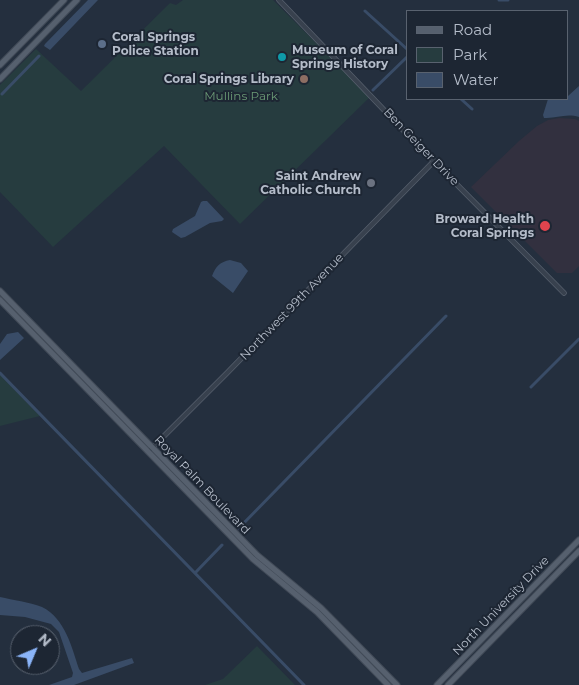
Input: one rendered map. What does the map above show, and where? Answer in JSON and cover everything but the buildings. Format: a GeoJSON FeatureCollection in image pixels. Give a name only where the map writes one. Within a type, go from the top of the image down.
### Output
{"type":"FeatureCollection","features":[{"type":"Feature","properties":{"kind":"main road"},"geometry":{"type":"LineString","coordinates":[[0,65],[64,0]]}},
{"type":"Feature","properties":{"kind":"main road"},"geometry":{"type":"LineString","coordinates":[[0,79],[77,0]]}},
{"type":"Feature","properties":{"kind":"main road","name":"Royal Palm Boulevard"},"geometry":{"type":"LineString","coordinates":[[0,291],[253,559],[317,612],[388,685]]}},
{"type":"Feature","properties":{"kind":"main road","name":"Royal Palm Boulevard"},"geometry":{"type":"LineString","coordinates":[[0,300],[257,555],[321,608],[397,685]]}},
{"type":"Feature","properties":{"kind":"main road","name":"North University Drive"},"geometry":{"type":"LineString","coordinates":[[437,685],[579,540]]}},
{"type":"Feature","properties":{"kind":"main road","name":"North University Drive"},"geometry":{"type":"LineString","coordinates":[[448,685],[579,551]]}},
{"type":"Feature","properties":{"kind":"main road"},"geometry":{"type":"LineString","coordinates":[[526,604],[526,598],[534,586]]}},
{"type":"Feature","properties":{"kind":"main road"},"geometry":{"type":"LineString","coordinates":[[514,616],[522,604],[521,599]]}},
{"type":"Feature","properties":{"kind":"main road"},"geometry":{"type":"LineString","coordinates":[[366,662],[378,666]]}},
{"type":"Feature","properties":{"kind":"street","name":"Ben Geiger Drive"},"geometry":{"type":"LineString","coordinates":[[279,0],[564,293]]}},
{"type":"Feature","properties":{"kind":"street","name":"Northwest 99th Avenue"},"geometry":{"type":"LineString","coordinates":[[150,450],[434,161]]}},
{"type":"Feature","properties":{"kind":"shaded area","name":"Broward Health Coral Springs"},"geometry":{"type":"Polygon","coordinates":[[[559,118],[579,121],[579,266],[572,273],[557,273],[471,187],[537,126],[548,120],[559,118]]]}},
{"type":"Feature","properties":{"kind":"green space","name":"Mullins Park"},"geometry":{"type":"Polygon","coordinates":[[[183,0],[273,0],[370,97],[240,224],[164,146],[53,247],[0,192],[0,85],[36,49],[81,91],[170,3],[176,5],[183,0]]]}},
{"type":"Feature","properties":{"kind":"green space"},"geometry":{"type":"Polygon","coordinates":[[[0,375],[40,416],[0,426],[0,375]]]}},
{"type":"Feature","properties":{"kind":"green space"},"geometry":{"type":"Polygon","coordinates":[[[257,646],[295,685],[205,685],[223,679],[257,646]]]}},
{"type":"Feature","properties":{"kind":"water"},"geometry":{"type":"Polygon","coordinates":[[[88,0],[98,0],[50,50],[44,46],[45,44],[88,0]]]}},
{"type":"Feature","properties":{"kind":"water"},"geometry":{"type":"Polygon","coordinates":[[[579,86],[579,117],[544,118],[543,115],[548,100],[569,100],[569,95],[579,86]]]}},
{"type":"Feature","properties":{"kind":"water"},"geometry":{"type":"Polygon","coordinates":[[[203,201],[207,201],[224,219],[210,223],[181,238],[172,232],[173,229],[195,216],[203,201]]]}},
{"type":"Feature","properties":{"kind":"water"},"geometry":{"type":"Polygon","coordinates":[[[230,260],[241,263],[248,271],[233,293],[212,276],[219,265],[230,260]]]}},
{"type":"Feature","properties":{"kind":"water"},"geometry":{"type":"Polygon","coordinates":[[[18,332],[24,338],[0,360],[0,344],[7,334],[18,332]]]}},
{"type":"Feature","properties":{"kind":"water"},"geometry":{"type":"Polygon","coordinates":[[[0,597],[37,605],[50,612],[62,626],[82,673],[132,658],[134,663],[74,685],[49,685],[72,677],[73,673],[60,635],[60,625],[52,625],[25,617],[0,615],[0,597]]]}},
{"type":"Feature","properties":{"kind":"waterway"},"geometry":{"type":"LineString","coordinates":[[499,0],[508,0]]}},
{"type":"Feature","properties":{"kind":"waterway"},"geometry":{"type":"LineString","coordinates":[[365,11],[406,48]]}},
{"type":"Feature","properties":{"kind":"waterway"},"geometry":{"type":"LineString","coordinates":[[2,94],[39,56]]}},
{"type":"Feature","properties":{"kind":"waterway"},"geometry":{"type":"LineString","coordinates":[[373,90],[406,58]]}},
{"type":"Feature","properties":{"kind":"waterway"},"geometry":{"type":"LineString","coordinates":[[462,100],[472,109]]}},
{"type":"Feature","properties":{"kind":"waterway"},"geometry":{"type":"LineString","coordinates":[[239,528],[446,316]]}},
{"type":"Feature","properties":{"kind":"waterway"},"geometry":{"type":"LineString","coordinates":[[531,387],[579,339]]}},
{"type":"Feature","properties":{"kind":"waterway"},"geometry":{"type":"LineString","coordinates":[[0,373],[304,685]]}},
{"type":"Feature","properties":{"kind":"waterway"},"geometry":{"type":"LineString","coordinates":[[195,573],[222,545]]}},
{"type":"Feature","properties":{"kind":"place","name":"Coral Springs Police Station"},"geometry":{"type":"Point","coordinates":[102,44]}},
{"type":"Feature","properties":{"kind":"place","name":"Museum of Coral Springs History"},"geometry":{"type":"Point","coordinates":[282,57]}},
{"type":"Feature","properties":{"kind":"place","name":"Coral Springs Library"},"geometry":{"type":"Point","coordinates":[304,79]}},
{"type":"Feature","properties":{"kind":"place","name":"Saint Andrew Catholic Church"},"geometry":{"type":"Point","coordinates":[371,183]}},
{"type":"Feature","properties":{"kind":"place","name":"Broward Health Coral Springs"},"geometry":{"type":"Point","coordinates":[545,226]}}]}
